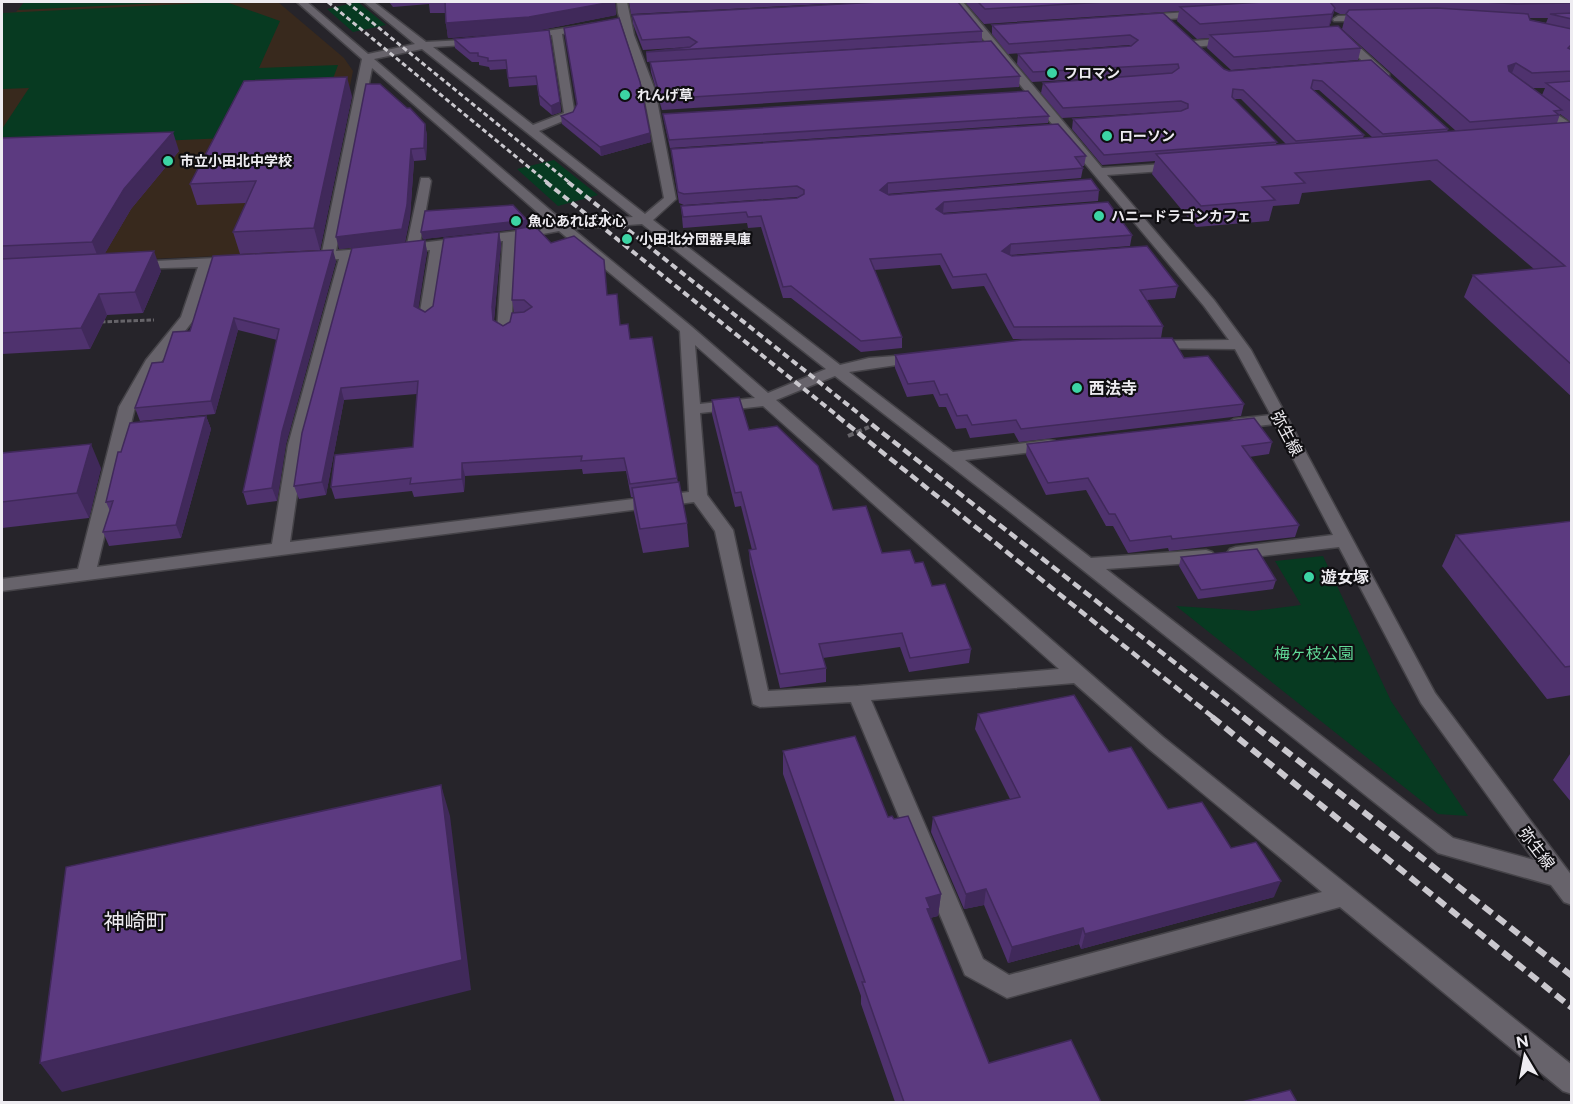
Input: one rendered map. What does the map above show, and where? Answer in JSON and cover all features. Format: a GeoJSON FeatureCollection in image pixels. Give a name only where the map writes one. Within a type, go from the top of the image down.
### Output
{"type":"FeatureCollection","features":[{"type":"Feature","properties":{"kind":"street"},"geometry":{"type":"LineString","coordinates":[[302,2],[561,226],[687,330],[1156,742],[1572,1082]]}},
{"type":"Feature","properties":{"kind":"street"},"geometry":{"type":"LineString","coordinates":[[369,2],[1446,846],[1558,877]]}},
{"type":"Feature","properties":{"kind":"street"},"geometry":{"type":"LineString","coordinates":[[295,258],[346,255],[536,233],[561,226],[645,220],[670,199],[669,153],[644,54],[625,19],[622,2]]}},
{"type":"Feature","properties":{"kind":"street","name":"弥生線"},"geometry":{"type":"LineString","coordinates":[[958,2],[1060,126],[1119,206],[1157,250],[1209,303],[1239,344],[1428,698],[1572,895]]}},
{"type":"Feature","properties":{"kind":"street"},"geometry":{"type":"LineString","coordinates":[[1130,19],[1211,14]]}},
{"type":"Feature","properties":{"kind":"street"},"geometry":{"type":"LineString","coordinates":[[1385,18],[1334,16],[1339,22],[1332,34],[1373,64],[1396,85]]}},
{"type":"Feature","properties":{"kind":"street"},"geometry":{"type":"LineString","coordinates":[[1164,17],[1190,41],[1249,40]]}},
{"type":"Feature","properties":{"kind":"street"},"geometry":{"type":"LineString","coordinates":[[519,38],[599,24]]}},
{"type":"Feature","properties":{"kind":"street"},"geometry":{"type":"LineString","coordinates":[[531,130],[561,120],[570,113],[557,33]]}},
{"type":"Feature","properties":{"kind":"street"},"geometry":{"type":"LineString","coordinates":[[367,57],[424,45],[496,40]]}},
{"type":"Feature","properties":{"kind":"street"},"geometry":{"type":"LineString","coordinates":[[328,256],[367,57]]}},
{"type":"Feature","properties":{"kind":"street"},"geometry":{"type":"LineString","coordinates":[[1350,66],[1373,64]]}},
{"type":"Feature","properties":{"kind":"street"},"geometry":{"type":"LineString","coordinates":[[1533,101],[1568,134]]}},
{"type":"Feature","properties":{"kind":"street"},"geometry":{"type":"LineString","coordinates":[[1099,179],[1188,165]]}},
{"type":"Feature","properties":{"kind":"street"},"geometry":{"type":"LineString","coordinates":[[413,247],[425,181]]}},
{"type":"Feature","properties":{"kind":"street"},"geometry":{"type":"LineString","coordinates":[[664,204],[683,211]]}},
{"type":"Feature","properties":{"kind":"street"},"geometry":{"type":"LineString","coordinates":[[510,236],[503,325],[525,318]]}},
{"type":"Feature","properties":{"kind":"street"},"geometry":{"type":"LineString","coordinates":[[426,318],[438,244]]}},
{"type":"Feature","properties":{"kind":"street"},"geometry":{"type":"LineString","coordinates":[[280,549],[296,445],[346,255]]}},
{"type":"Feature","properties":{"kind":"street"},"geometry":{"type":"LineString","coordinates":[[115,267],[250,260]]}},
{"type":"Feature","properties":{"kind":"street"},"geometry":{"type":"LineString","coordinates":[[86,574],[127,429],[127,407],[154,360],[188,318],[206,262]]}},
{"type":"Feature","properties":{"kind":"street"},"geometry":{"type":"LineString","coordinates":[[687,330],[698,496],[724,530],[760,699],[858,694],[1078,675]]}},
{"type":"Feature","properties":{"kind":"street"},"geometry":{"type":"LineString","coordinates":[[1131,345],[1239,344]]}},
{"type":"Feature","properties":{"kind":"street"},"geometry":{"type":"LineString","coordinates":[[692,409],[756,403],[837,370],[927,355]]}},
{"type":"Feature","properties":{"kind":"street"},"geometry":{"type":"LineString","coordinates":[[1219,426],[1280,419]]}},
{"type":"Feature","properties":{"kind":"street"},"geometry":{"type":"LineString","coordinates":[[950,457],[1061,444]]}},
{"type":"Feature","properties":{"kind":"street"},"geometry":{"type":"LineString","coordinates":[[2,585],[698,496]]}},
{"type":"Feature","properties":{"kind":"street"},"geometry":{"type":"LineString","coordinates":[[1086,564],[1140,562],[1344,540]]}},
{"type":"Feature","properties":{"kind":"street"},"geometry":{"type":"LineString","coordinates":[[858,694],[974,967],[1007,987],[1344,896]]}},
{"type":"Feature","properties":{"kind":"path"},"geometry":{"type":"LineString","coordinates":[[95,322],[188,318]]}},
{"type":"Feature","properties":{"kind":"path"},"geometry":{"type":"LineString","coordinates":[[820,447],[897,416]]}},
{"type":"Feature","properties":{"kind":"shaded area","name":"市立小田北中学校"},"geometry":{"type":"Polygon","coordinates":[[[24,2],[278,2],[344,58],[353,71],[316,252],[2,265],[2,13],[16,12],[24,2]]]}},
{"type":"Feature","properties":{"kind":"green space"},"geometry":{"type":"Polygon","coordinates":[[[24,2],[181,2],[18,10],[24,2]]]}},
{"type":"Feature","properties":{"kind":"green space"},"geometry":{"type":"Polygon","coordinates":[[[226,2],[280,21],[259,68],[338,65],[327,95],[226,138],[2,148],[2,129],[29,88],[2,89],[2,13],[226,2]]]}},
{"type":"Feature","properties":{"kind":"green space"},"geometry":{"type":"Polygon","coordinates":[[[358,2],[386,25],[353,32],[327,9],[358,2]]]}},
{"type":"Feature","properties":{"kind":"green space"},"geometry":{"type":"Polygon","coordinates":[[[554,160],[598,195],[558,206],[517,169],[554,160]]]}},
{"type":"Feature","properties":{"kind":"green space","name":"梅ヶ枝公園"},"geometry":{"type":"Polygon","coordinates":[[[1323,556],[1391,701],[1468,816],[1438,814],[1176,606],[1253,611],[1301,605],[1275,561],[1323,556]]]}},
{"type":"Feature","properties":{"kind":"building"},"geometry":{"type":"Polygon","coordinates":[[[445,2],[612,2],[529,17],[446,23],[445,2]]]}},
{"type":"Feature","properties":{"kind":"building"},"geometry":{"type":"Polygon","coordinates":[[[879,2],[958,2],[982,31],[646,52],[690,47],[697,42],[689,37],[642,40],[632,15],[879,2]]]}},
{"type":"Feature","properties":{"kind":"building"},"geometry":{"type":"Polygon","coordinates":[[[978,2],[1105,2],[985,9],[978,2]]]}},
{"type":"Feature","properties":{"kind":"building"},"geometry":{"type":"Polygon","coordinates":[[[1263,2],[1330,2],[1335,8],[1332,14],[1200,24],[1180,7],[1263,2]]]}},
{"type":"Feature","properties":{"kind":"building"},"geometry":{"type":"Polygon","coordinates":[[[1484,2],[1572,2],[1572,3],[1517,4],[1484,2]]]}},
{"type":"Feature","properties":{"kind":"building"},"geometry":{"type":"Polygon","coordinates":[[[1437,8],[1528,14],[1530,20],[1572,29],[1572,44],[1568,48],[1572,50],[1572,71],[1532,73],[1516,63],[1508,66],[1509,71],[1562,110],[1554,111],[1559,115],[1470,122],[1346,14],[1349,10],[1437,8]]]}},
{"type":"Feature","properties":{"kind":"building"},"geometry":{"type":"Polygon","coordinates":[[[1163,13],[1229,71],[1371,60],[1448,129],[1383,134],[1322,81],[1313,80],[1311,88],[1364,135],[1296,141],[1243,90],[1233,89],[1232,97],[1277,142],[1104,155],[1073,119],[1181,111],[1188,108],[1188,104],[1181,101],[1063,108],[1043,83],[1172,73],[1179,68],[1178,64],[1033,72],[1018,54],[1131,46],[1138,40],[1130,35],[1009,44],[992,25],[1163,13]]]}},
{"type":"Feature","properties":{"kind":"building"},"geometry":{"type":"Polygon","coordinates":[[[1572,13],[1572,19],[1550,14],[1572,13]]]}},
{"type":"Feature","properties":{"kind":"building"},"geometry":{"type":"Polygon","coordinates":[[[619,18],[640,82],[650,133],[600,147],[561,116],[573,112],[577,104],[564,28],[619,18]]]}},
{"type":"Feature","properties":{"kind":"building"},"geometry":{"type":"Polygon","coordinates":[[[1338,26],[1361,48],[1234,57],[1210,35],[1338,26]]]}},
{"type":"Feature","properties":{"kind":"building"},"geometry":{"type":"Polygon","coordinates":[[[549,30],[560,102],[551,106],[539,95],[536,76],[508,78],[506,60],[488,61],[488,58],[478,56],[478,53],[470,53],[454,39],[549,30]]]}},
{"type":"Feature","properties":{"kind":"building"},"geometry":{"type":"Polygon","coordinates":[[[991,41],[1020,76],[661,99],[650,62],[991,41]]]}},
{"type":"Feature","properties":{"kind":"building"},"geometry":{"type":"Polygon","coordinates":[[[347,77],[314,228],[233,232],[256,181],[190,184],[244,81],[347,77]]]}},
{"type":"Feature","properties":{"kind":"building"},"geometry":{"type":"Polygon","coordinates":[[[1572,81],[1572,102],[1546,83],[1572,81]]]}},
{"type":"Feature","properties":{"kind":"building"},"geometry":{"type":"Polygon","coordinates":[[[366,84],[380,84],[407,108],[410,108],[425,124],[424,148],[411,149],[407,205],[402,229],[336,237],[366,84]]]}},
{"type":"Feature","properties":{"kind":"building"},"geometry":{"type":"Polygon","coordinates":[[[1028,91],[1049,116],[669,140],[663,114],[1028,91]]]}},
{"type":"Feature","properties":{"kind":"building"},"geometry":{"type":"Polygon","coordinates":[[[1572,122],[1572,365],[1473,275],[1565,266],[1437,160],[1295,173],[1305,183],[1262,187],[1275,200],[1201,206],[1156,154],[1572,122]]]}},
{"type":"Feature","properties":{"kind":"building"},"geometry":{"type":"Polygon","coordinates":[[[1058,124],[1086,156],[1075,157],[1083,168],[888,183],[880,190],[889,195],[1091,179],[1099,190],[944,202],[936,209],[944,214],[1108,202],[1132,235],[1011,244],[1002,251],[1012,256],[1147,246],[1178,286],[1140,290],[1163,326],[1014,327],[986,274],[953,277],[941,254],[870,259],[902,337],[861,341],[791,286],[783,287],[761,216],[748,217],[746,212],[683,217],[681,206],[797,198],[804,194],[804,190],[797,186],[684,194],[678,192],[671,149],[1058,124]]]}},
{"type":"Feature","properties":{"kind":"building"},"geometry":{"type":"Polygon","coordinates":[[[173,132],[124,189],[92,242],[2,246],[2,138],[173,132]]]}},
{"type":"Feature","properties":{"kind":"building"},"geometry":{"type":"Polygon","coordinates":[[[513,205],[527,220],[421,232],[425,211],[513,205]]]}},
{"type":"Feature","properties":{"kind":"building"},"geometry":{"type":"Polygon","coordinates":[[[535,226],[551,243],[574,236],[604,260],[607,295],[617,294],[620,325],[628,324],[630,339],[652,337],[677,478],[630,484],[624,458],[581,461],[582,456],[462,463],[462,479],[410,484],[411,478],[331,487],[335,455],[413,447],[418,381],[341,388],[322,482],[294,486],[302,433],[352,248],[425,240],[414,306],[425,312],[433,306],[444,238],[499,232],[492,307],[493,320],[503,326],[510,322],[512,313],[524,312],[532,307],[524,300],[512,300],[516,229],[535,226]]]}},
{"type":"Feature","properties":{"kind":"building"},"geometry":{"type":"Polygon","coordinates":[[[333,250],[282,432],[272,488],[243,492],[279,329],[234,318],[211,401],[135,408],[152,363],[163,362],[173,332],[190,331],[213,256],[333,250]]]}},
{"type":"Feature","properties":{"kind":"building"},"geometry":{"type":"Polygon","coordinates":[[[154,251],[135,292],[99,294],[81,328],[2,333],[2,259],[154,251]]]}},
{"type":"Feature","properties":{"kind":"building"},"geometry":{"type":"Polygon","coordinates":[[[1172,338],[1184,358],[1208,356],[1244,404],[1021,429],[1016,420],[972,425],[967,415],[957,416],[947,394],[940,395],[934,381],[908,384],[895,355],[1022,340],[1172,338]]]}},
{"type":"Feature","properties":{"kind":"building"},"geometry":{"type":"Polygon","coordinates":[[[739,397],[749,430],[777,426],[818,466],[833,510],[866,506],[882,553],[910,550],[915,563],[923,562],[932,586],[945,584],[971,649],[910,658],[902,633],[819,644],[826,668],[780,674],[749,550],[756,549],[741,492],[735,493],[712,400],[739,397]]]}},
{"type":"Feature","properties":{"kind":"building"},"geometry":{"type":"Polygon","coordinates":[[[206,416],[176,525],[103,532],[113,501],[106,502],[118,452],[121,452],[130,423],[206,416]]]}},
{"type":"Feature","properties":{"kind":"building"},"geometry":{"type":"Polygon","coordinates":[[[1254,418],[1272,442],[1242,446],[1299,525],[1172,539],[1171,536],[1130,541],[1115,514],[1109,514],[1088,478],[1048,483],[1027,444],[1254,418]]]}},
{"type":"Feature","properties":{"kind":"building"},"geometry":{"type":"Polygon","coordinates":[[[91,444],[77,493],[2,502],[2,453],[91,444]]]}},
{"type":"Feature","properties":{"kind":"building"},"geometry":{"type":"Polygon","coordinates":[[[679,482],[687,523],[640,529],[632,488],[679,482]]]}},
{"type":"Feature","properties":{"kind":"building"},"geometry":{"type":"Polygon","coordinates":[[[1572,521],[1572,666],[1565,667],[1456,535],[1572,521]]]}},
{"type":"Feature","properties":{"kind":"building"},"geometry":{"type":"Polygon","coordinates":[[[1257,549],[1276,580],[1201,590],[1181,557],[1257,549]]]}},
{"type":"Feature","properties":{"kind":"building"},"geometry":{"type":"Polygon","coordinates":[[[1074,695],[1109,752],[1131,747],[1168,809],[1202,802],[1231,848],[1256,842],[1281,881],[1085,934],[1083,928],[1012,947],[986,889],[966,894],[933,817],[1020,797],[978,714],[1074,695]]]}},
{"type":"Feature","properties":{"kind":"building"},"geometry":{"type":"Polygon","coordinates":[[[855,736],[888,817],[892,816],[894,819],[908,816],[941,894],[926,898],[930,908],[927,909],[989,1063],[1071,1040],[1101,1102],[904,1102],[862,982],[865,982],[783,751],[855,736]]]}},
{"type":"Feature","properties":{"kind":"building"},"geometry":{"type":"Polygon","coordinates":[[[441,785],[462,960],[40,1063],[66,867],[441,785]]]}},
{"type":"Feature","properties":{"kind":"building"},"geometry":{"type":"Polygon","coordinates":[[[1290,1090],[1297,1102],[1242,1102],[1290,1090]]]}},
{"type":"Feature","properties":{"kind":"railway"},"geometry":{"type":"LineString","coordinates":[[328,2],[548,183]]}},
{"type":"Feature","properties":{"kind":"railway"},"geometry":{"type":"LineString","coordinates":[[347,2],[570,183]]}},
{"type":"Feature","properties":{"kind":"railway"},"geometry":{"type":"LineString","coordinates":[[546,182],[839,417]]}},
{"type":"Feature","properties":{"kind":"railway"},"geometry":{"type":"LineString","coordinates":[[568,182],[863,417]]}},
{"type":"Feature","properties":{"kind":"railway"},"geometry":{"type":"LineString","coordinates":[[837,416],[1214,718]]}},
{"type":"Feature","properties":{"kind":"railway"},"geometry":{"type":"LineString","coordinates":[[861,416],[1245,718]]}},
{"type":"Feature","properties":{"kind":"railway"},"geometry":{"type":"LineString","coordinates":[[1212,717],[1572,1008]]}},
{"type":"Feature","properties":{"kind":"railway"},"geometry":{"type":"LineString","coordinates":[[1243,717],[1572,976]]}},
{"type":"Feature","properties":{"kind":"place","name":"フロマン"},"geometry":{"type":"Point","coordinates":[1052,73]}},
{"type":"Feature","properties":{"kind":"place","name":"れんげ草"},"geometry":{"type":"Point","coordinates":[625,95]}},
{"type":"Feature","properties":{"kind":"place","name":"ローソン"},"geometry":{"type":"Point","coordinates":[1107,136]}},
{"type":"Feature","properties":{"kind":"place","name":"市立小田北中学校"},"geometry":{"type":"Point","coordinates":[168,161]}},
{"type":"Feature","properties":{"kind":"place","name":"ハニードラゴンカフェ"},"geometry":{"type":"Point","coordinates":[1099,216]}},
{"type":"Feature","properties":{"kind":"place","name":"魚心あれば水心"},"geometry":{"type":"Point","coordinates":[516,221]}},
{"type":"Feature","properties":{"kind":"place","name":"小田北分団器具庫"},"geometry":{"type":"Point","coordinates":[627,239]}},
{"type":"Feature","properties":{"kind":"place","name":"西法寺"},"geometry":{"type":"Point","coordinates":[1077,388]}},
{"type":"Feature","properties":{"kind":"place","name":"遊女塚"},"geometry":{"type":"Point","coordinates":[1309,577]}},
{"type":"Feature","properties":{"kind":"district","name":"神崎町"},"geometry":{"type":"Point","coordinates":[135,922]}}]}
